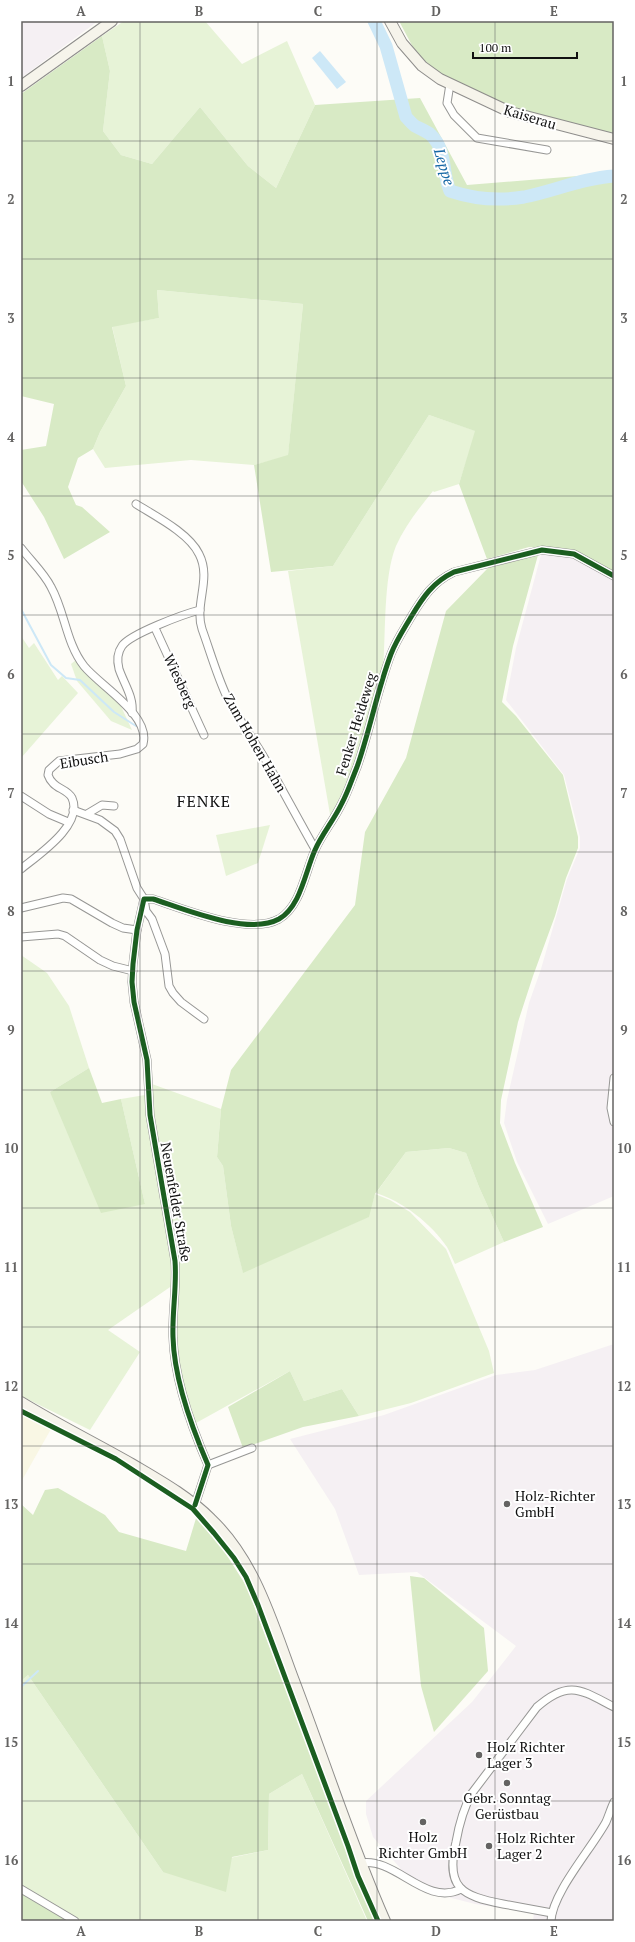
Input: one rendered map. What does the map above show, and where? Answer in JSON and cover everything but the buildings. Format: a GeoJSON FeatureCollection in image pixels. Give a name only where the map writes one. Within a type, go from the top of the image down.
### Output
{"type":"FeatureCollection","features":[{"type":"Feature","properties":{"kind":"main road"},"geometry":{"type":"LineString","coordinates":[[21,86],[112,21]]}},
{"type":"Feature","properties":{"kind":"main road","name":"Kaiserau"},"geometry":{"type":"LineString","coordinates":[[390,21],[402,43],[422,66],[450,84],[510,112],[614,139]]}},
{"type":"Feature","properties":{"kind":"main road"},"geometry":{"type":"LineString","coordinates":[[21,1402],[151,1475],[195,1505],[211,1519],[227,1537],[245,1562],[259,1588],[385,1921]]}},
{"type":"Feature","properties":{"kind":"street","name":"Kaiserau"},"geometry":{"type":"LineString","coordinates":[[450,84],[447,103],[454,115],[477,138],[547,150]]}},
{"type":"Feature","properties":{"kind":"street","name":"Zum Hohen Hahn"},"geometry":{"type":"LineString","coordinates":[[136,504],[174,528],[187,539],[199,553],[203,565],[204,577],[204,593],[200,610],[202,627],[227,695],[237,716],[264,758],[315,849]]}},
{"type":"Feature","properties":{"kind":"street"},"geometry":{"type":"LineString","coordinates":[[21,548],[51,587],[67,634],[84,666],[132,713]]}},
{"type":"Feature","properties":{"kind":"street","name":"Fenker Heideweg"},"geometry":{"type":"LineString","coordinates":[[144,899],[153,899],[206,916],[241,924],[260,923],[278,919],[289,910],[299,893],[315,849],[342,804],[357,767],[391,652],[423,596],[433,585],[454,572],[542,550],[574,554],[614,576]]}},
{"type":"Feature","properties":{"kind":"street"},"geometry":{"type":"LineString","coordinates":[[132,713],[133,702],[119,668],[117,655],[123,644],[128,640],[177,616],[200,610]]}},
{"type":"Feature","properties":{"kind":"street","name":"Wiesberg"},"geometry":{"type":"LineString","coordinates":[[155,628],[204,735]]}},
{"type":"Feature","properties":{"kind":"street","name":"Eibusch"},"geometry":{"type":"LineString","coordinates":[[73,810],[72,797],[67,792],[52,783],[48,775],[49,770],[59,761],[120,754],[137,749],[143,744],[144,734],[139,721],[132,713]]}},
{"type":"Feature","properties":{"kind":"street"},"geometry":{"type":"LineString","coordinates":[[21,796],[49,814],[68,822]]}},
{"type":"Feature","properties":{"kind":"street"},"geometry":{"type":"LineString","coordinates":[[87,814],[102,805],[114,806]]}},
{"type":"Feature","properties":{"kind":"street"},"geometry":{"type":"LineString","coordinates":[[21,869],[59,838],[73,810],[87,814],[108,825],[115,831],[120,839],[137,888],[144,899],[146,911],[152,919],[165,954],[169,986],[177,998],[204,1019]]}},
{"type":"Feature","properties":{"kind":"street"},"geometry":{"type":"LineString","coordinates":[[21,908],[63,898],[71,899],[112,923],[123,928],[138,930]]}},
{"type":"Feature","properties":{"kind":"street","name":"Neuenfelder Straße"},"geometry":{"type":"LineString","coordinates":[[144,899],[138,930],[133,971],[134,1002],[147,1060],[150,1115],[176,1261],[173,1338],[175,1364],[196,1433],[208,1465]]}},
{"type":"Feature","properties":{"kind":"street"},"geometry":{"type":"LineString","coordinates":[[21,937],[58,934],[65,936],[100,960],[113,966],[133,971]]}},
{"type":"Feature","properties":{"kind":"street"},"geometry":{"type":"LineString","coordinates":[[614,1078],[612,1108],[614,1122]]}},
{"type":"Feature","properties":{"kind":"street"},"geometry":{"type":"LineString","coordinates":[[195,1505],[208,1465],[252,1448]]}},
{"type":"Feature","properties":{"kind":"street"},"geometry":{"type":"LineString","coordinates":[[614,1707],[581,1691],[573,1689],[551,1695],[537,1707],[472,1793],[465,1807],[452,1860],[454,1878],[461,1889],[468,1895],[482,1900],[552,1917],[559,1898],[605,1822],[614,1802]]}},
{"type":"Feature","properties":{"kind":"street"},"geometry":{"type":"LineString","coordinates":[[362,1863],[372,1861],[428,1890],[454,1892],[461,1889]]}},
{"type":"Feature","properties":{"kind":"street"},"geometry":{"type":"LineString","coordinates":[[21,1888],[75,1921]]}},
{"type":"Feature","properties":{"kind":"shaded area"},"geometry":{"type":"Polygon","coordinates":[[[21,21],[98,21],[21,78],[21,21]]]}},
{"type":"Feature","properties":{"kind":"shaded area"},"geometry":{"type":"Polygon","coordinates":[[[542,551],[574,556],[614,579],[614,1196],[548,1224],[517,1162],[504,1123],[507,1100],[529,1003],[541,969],[567,879],[580,848],[580,837],[564,775],[506,700],[516,648],[542,551]]]}},
{"type":"Feature","properties":{"kind":"shaded area"},"geometry":{"type":"Polygon","coordinates":[[[614,1344],[614,1921],[533,1921],[534,1913],[475,1904],[424,1891],[406,1880],[400,1868],[373,1837],[366,1814],[366,1801],[472,1702],[516,1646],[417,1572],[359,1575],[335,1509],[290,1439],[384,1415],[496,1375],[535,1370],[614,1344]]]}},
{"type":"Feature","properties":{"kind":"shaded area"},"geometry":{"type":"Polygon","coordinates":[[[21,1413],[51,1429],[21,1482],[21,1413]]]}},
{"type":"Feature","properties":{"kind":"green space"},"geometry":{"type":"Polygon","coordinates":[[[124,21],[205,21],[242,64],[287,41],[315,105],[276,188],[248,166],[200,107],[152,164],[121,155],[103,131],[110,71],[102,36],[124,21]]]}},
{"type":"Feature","properties":{"kind":"green space"},"geometry":{"type":"Polygon","coordinates":[[[399,21],[614,21],[614,134],[535,114],[484,97],[438,72],[416,53],[399,21]]]}},
{"type":"Feature","properties":{"kind":"green space"},"geometry":{"type":"Polygon","coordinates":[[[102,36],[110,71],[103,131],[121,155],[152,164],[200,107],[248,166],[276,188],[315,105],[420,98],[467,185],[614,173],[614,575],[575,552],[544,548],[529,547],[487,559],[459,484],[475,431],[429,415],[333,566],[271,572],[254,465],[288,455],[303,304],[157,290],[159,318],[112,327],[126,386],[100,432],[93,449],[78,458],[68,487],[76,505],[82,507],[110,532],[64,559],[44,517],[21,481],[21,450],[46,446],[54,404],[21,396],[21,94],[102,36]]]}},
{"type":"Feature","properties":{"kind":"green space"},"geometry":{"type":"Polygon","coordinates":[[[157,290],[303,304],[288,456],[254,465],[191,460],[105,468],[93,449],[100,432],[126,386],[112,326],[159,318],[157,290]]]}},
{"type":"Feature","properties":{"kind":"green space"},"geometry":{"type":"Polygon","coordinates":[[[429,415],[476,431],[459,484],[434,492],[433,491],[408,524],[396,546],[392,559],[387,590],[383,673],[356,762],[345,792],[331,820],[288,571],[333,566],[429,415]]]}},
{"type":"Feature","properties":{"kind":"green space"},"geometry":{"type":"Polygon","coordinates":[[[538,555],[513,646],[502,702],[516,716],[563,775],[578,837],[578,848],[566,878],[555,916],[518,1022],[501,1100],[500,1123],[515,1163],[543,1227],[504,1242],[479,1187],[466,1153],[449,1148],[406,1152],[375,1194],[369,1217],[243,1273],[231,1226],[223,1166],[217,1157],[221,1109],[231,1070],[355,905],[365,832],[406,758],[446,611],[488,568],[538,555]]]}},
{"type":"Feature","properties":{"kind":"green space"},"geometry":{"type":"Polygon","coordinates":[[[21,636],[29,648],[34,643],[58,680],[62,676],[78,693],[21,758],[21,636]]]}},
{"type":"Feature","properties":{"kind":"green space"},"geometry":{"type":"Polygon","coordinates":[[[76,660],[119,702],[132,730],[111,721],[77,681],[71,664],[76,660]]]}},
{"type":"Feature","properties":{"kind":"green space"},"geometry":{"type":"Polygon","coordinates":[[[270,825],[258,863],[226,876],[216,835],[270,825]]]}},
{"type":"Feature","properties":{"kind":"green space"},"geometry":{"type":"Polygon","coordinates":[[[21,955],[47,973],[69,1006],[89,1068],[50,1092],[145,1204],[121,1099],[145,1095],[151,1142],[171,1246],[173,1285],[108,1330],[140,1352],[90,1430],[21,1396],[21,955]]]}},
{"type":"Feature","properties":{"kind":"green space"},"geometry":{"type":"Polygon","coordinates":[[[89,1068],[102,1103],[121,1099],[145,1204],[101,1213],[50,1092],[89,1068]]]}},
{"type":"Feature","properties":{"kind":"green space"},"geometry":{"type":"Polygon","coordinates":[[[152,1084],[221,1109],[217,1157],[223,1166],[231,1226],[243,1272],[368,1217],[375,1194],[390,1200],[410,1212],[446,1249],[489,1351],[494,1373],[411,1403],[359,1416],[342,1389],[304,1401],[290,1371],[196,1423],[178,1368],[175,1336],[179,1273],[176,1245],[152,1117],[152,1084]]]}},
{"type":"Feature","properties":{"kind":"green space"},"geometry":{"type":"Polygon","coordinates":[[[449,1148],[466,1153],[479,1187],[504,1242],[455,1264],[441,1238],[425,1222],[416,1214],[396,1202],[376,1193],[406,1152],[449,1148]]]}},
{"type":"Feature","properties":{"kind":"green space"},"geometry":{"type":"Polygon","coordinates":[[[290,1371],[304,1401],[342,1389],[359,1416],[303,1427],[243,1448],[228,1407],[290,1371]]]}},
{"type":"Feature","properties":{"kind":"green space"},"geometry":{"type":"Polygon","coordinates":[[[58,1488],[105,1515],[119,1532],[186,1551],[197,1515],[217,1540],[247,1587],[329,1802],[359,1887],[376,1921],[368,1921],[302,1774],[269,1794],[268,1850],[232,1857],[226,1892],[163,1872],[28,1675],[21,1681],[21,1504],[33,1515],[45,1490],[58,1488]]]}},
{"type":"Feature","properties":{"kind":"green space"},"geometry":{"type":"Polygon","coordinates":[[[410,1576],[424,1578],[484,1628],[488,1671],[434,1732],[421,1686],[410,1576]]]}},
{"type":"Feature","properties":{"kind":"green space"},"geometry":{"type":"Polygon","coordinates":[[[28,1675],[163,1872],[268,1850],[269,1794],[302,1774],[367,1921],[81,1921],[21,1886],[21,1681],[28,1675]]]}},
{"type":"Feature","properties":{"kind":"green space"},"geometry":{"type":"Polygon","coordinates":[[[21,1893],[69,1921],[21,1921],[21,1893]]]}},
{"type":"Feature","properties":{"kind":"water"},"geometry":{"type":"Polygon","coordinates":[[[320,51],[346,82],[337,89],[312,58],[320,51]]]}},
{"type":"Feature","properties":{"kind":"waterway","name":"Leppe"},"geometry":{"type":"LineString","coordinates":[[374,21],[386,46],[406,117],[411,123],[425,131],[436,141],[442,155],[450,191],[459,194],[496,199],[515,198],[524,197],[591,179],[614,176]]}},
{"type":"Feature","properties":{"kind":"waterway"},"geometry":{"type":"LineString","coordinates":[[21,609],[51,665],[66,678],[80,680],[114,712],[136,726]]}},
{"type":"Feature","properties":{"kind":"waterway"},"geometry":{"type":"LineString","coordinates":[[21,1687],[38,1671]]}},
{"type":"Feature","properties":{"kind":"cycle path"},"geometry":{"type":"LineString","coordinates":[[195,1505],[208,1465],[190,1419],[180,1386],[174,1353],[173,1318],[175,1261],[150,1115],[147,1060],[134,1002],[132,982],[137,930],[144,899],[153,899],[198,914],[234,923],[266,923],[279,919],[286,913],[292,906],[302,888],[311,859],[318,844],[339,809],[348,790],[362,753],[386,668],[393,649],[420,603],[434,585],[440,580],[454,572],[542,550],[574,554],[614,576]]}},
{"type":"Feature","properties":{"kind":"cycle path"},"geometry":{"type":"LineString","coordinates":[[21,1411],[116,1459],[193,1509],[234,1558],[246,1577],[258,1605],[358,1876],[378,1921]]}},
{"type":"Feature","properties":{"kind":"place","name":"Holz-Richter GmbH"},"geometry":{"type":"Point","coordinates":[507,1504]}},
{"type":"Feature","properties":{"kind":"place","name":"Holz Richter Lager 3"},"geometry":{"type":"Point","coordinates":[479,1755]}},
{"type":"Feature","properties":{"kind":"place","name":"Gebr. Sonntag Gerüstbau"},"geometry":{"type":"Point","coordinates":[507,1783]}},
{"type":"Feature","properties":{"kind":"place","name":"Holz Richter GmbH"},"geometry":{"type":"Point","coordinates":[423,1822]}},
{"type":"Feature","properties":{"kind":"place","name":"Holz Richter Lager 2"},"geometry":{"type":"Point","coordinates":[489,1846]}},
{"type":"Feature","properties":{"kind":"district","name":"FENKE"},"geometry":{"type":"Point","coordinates":[204,801]}}]}
